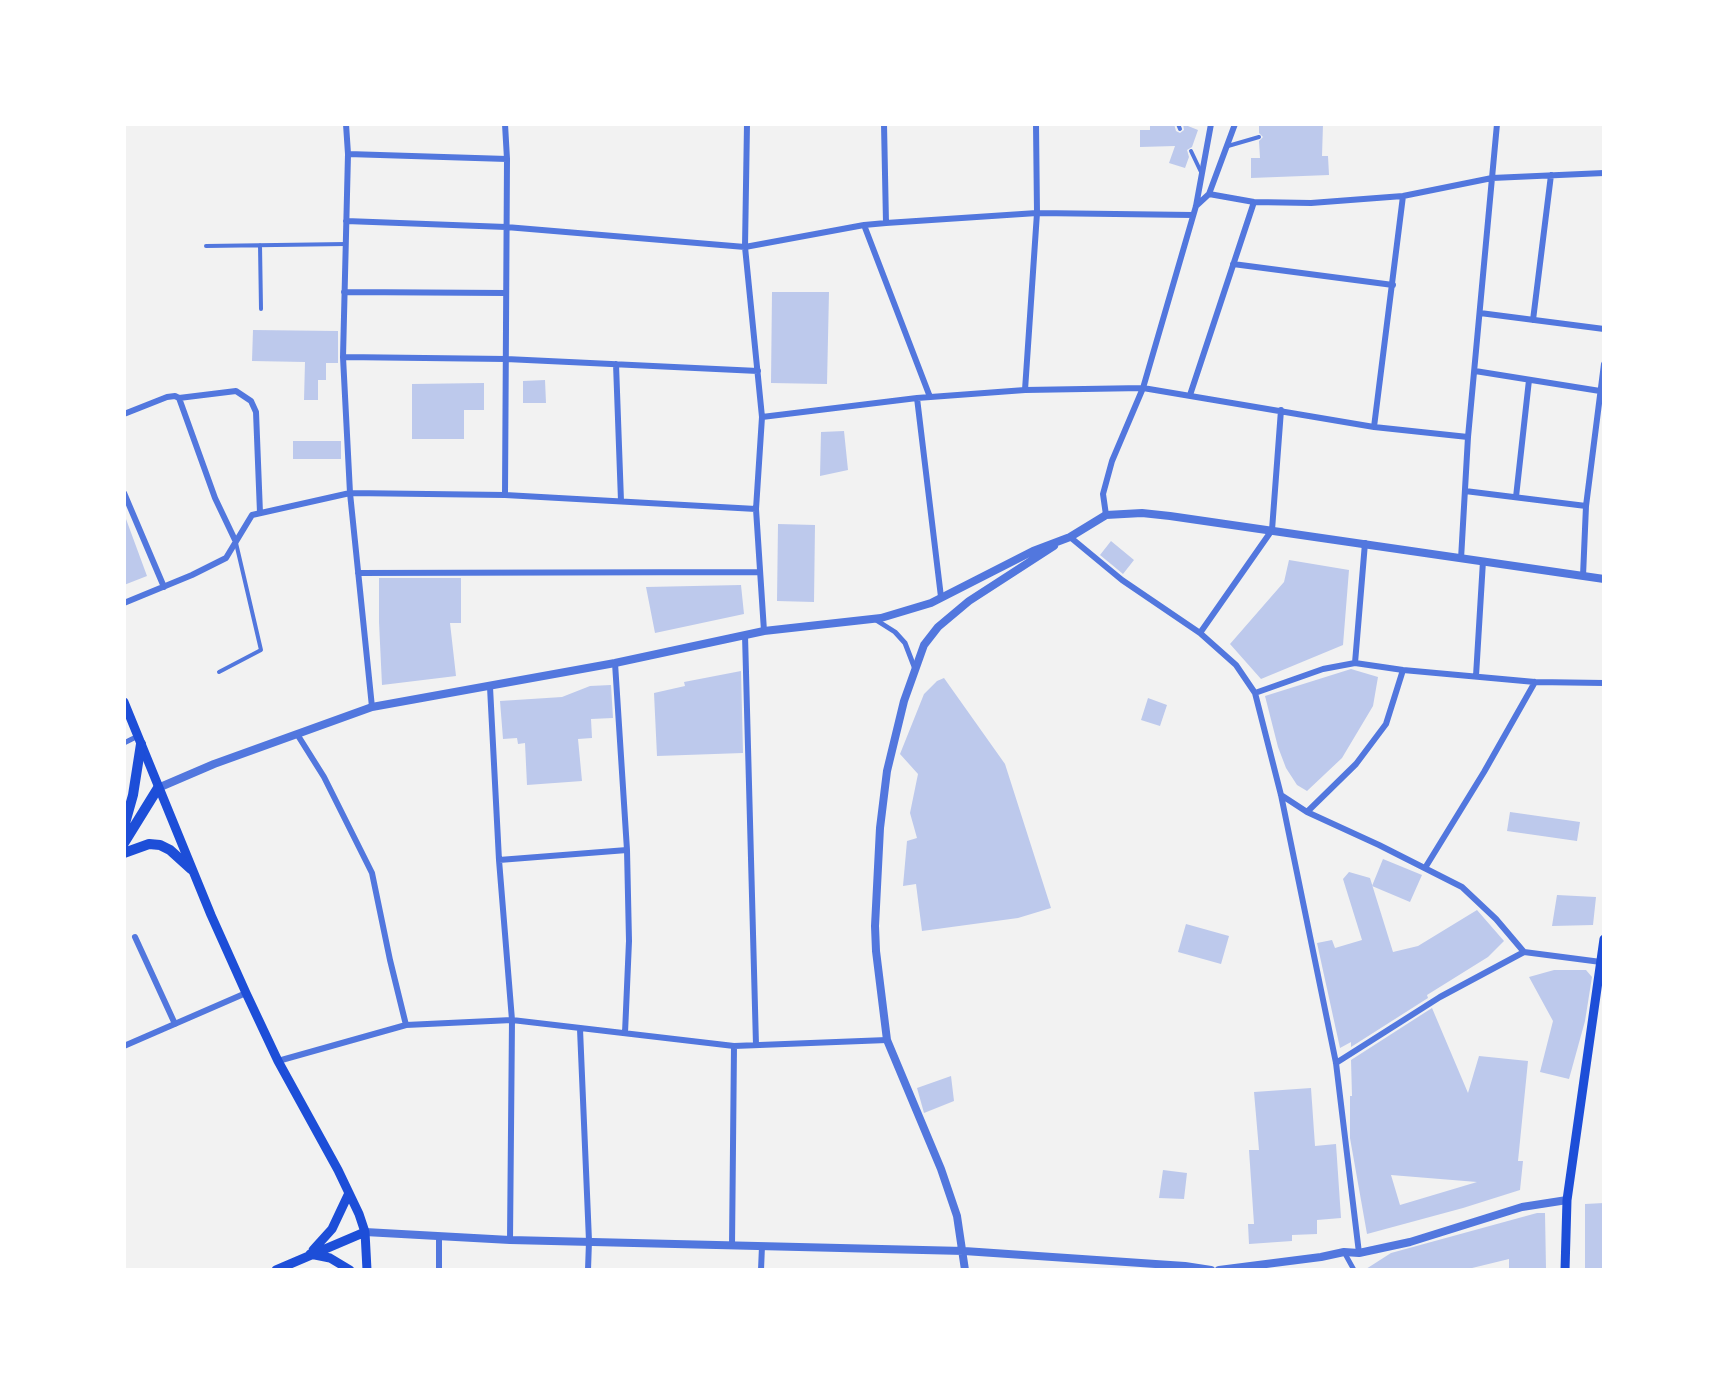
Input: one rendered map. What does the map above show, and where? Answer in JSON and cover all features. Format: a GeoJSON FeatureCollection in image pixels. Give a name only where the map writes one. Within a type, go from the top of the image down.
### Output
{"type":"FeatureCollection","features":[{"type":"Feature","properties":{"kind":"main road"},"geometry":{"type":"LineString","coordinates":[[124,702],[191,869],[246,993],[278,1061],[349,1193],[365,1232],[367,1269]]}},
{"type":"Feature","properties":{"kind":"main road"},"geometry":{"type":"LineString","coordinates":[[124,827],[133,795],[139,740]]}},
{"type":"Feature","properties":{"kind":"main road"},"geometry":{"type":"LineString","coordinates":[[124,843],[158,788]]}},
{"type":"Feature","properties":{"kind":"main road"},"geometry":{"type":"LineString","coordinates":[[124,853],[148,844],[160,845],[170,850],[191,869]]}},
{"type":"Feature","properties":{"kind":"main road"},"geometry":{"type":"LineString","coordinates":[[1562,1269],[1567,1200],[1604,939]]}},
{"type":"Feature","properties":{"kind":"main road"},"geometry":{"type":"LineString","coordinates":[[310,1254],[332,1229],[349,1193]]}},
{"type":"Feature","properties":{"kind":"main road"},"geometry":{"type":"LineString","coordinates":[[276,1269],[365,1232]]}},
{"type":"Feature","properties":{"kind":"main road"},"geometry":{"type":"LineString","coordinates":[[310,1254],[330,1258],[350,1269]]}},
{"type":"Feature","properties":{"kind":"street"},"geometry":{"type":"LineString","coordinates":[[346,124],[348,154],[343,357],[350,493],[372,707]]}},
{"type":"Feature","properties":{"kind":"street"},"geometry":{"type":"LineString","coordinates":[[505,124],[507,159],[506,495]]}},
{"type":"Feature","properties":{"kind":"street"},"geometry":{"type":"LineString","coordinates":[[747,124],[745,247],[762,417],[756,509],[764,631]]}},
{"type":"Feature","properties":{"kind":"street"},"geometry":{"type":"LineString","coordinates":[[884,124],[886,223]]}},
{"type":"Feature","properties":{"kind":"street"},"geometry":{"type":"LineString","coordinates":[[1025,390],[1037,213],[1036,124]]}},
{"type":"Feature","properties":{"kind":"street"},"geometry":{"type":"LineString","coordinates":[[1106,515],[1103,494],[1112,461],[1143,388],[1196,206],[1211,124]]}},
{"type":"Feature","properties":{"kind":"street"},"geometry":{"type":"LineString","coordinates":[[1196,206],[1209,194],[1235,124]]}},
{"type":"Feature","properties":{"kind":"street"},"geometry":{"type":"LineString","coordinates":[[1461,559],[1468,436],[1497,124]]}},
{"type":"Feature","properties":{"kind":"street"},"geometry":{"type":"LineString","coordinates":[[348,154],[507,159]]}},
{"type":"Feature","properties":{"kind":"street"},"geometry":{"type":"LineString","coordinates":[[1209,194],[1254,202],[1311,203],[1403,196],[1492,178],[1604,173]]}},
{"type":"Feature","properties":{"kind":"street"},"geometry":{"type":"LineString","coordinates":[[1533,320],[1551,175]]}},
{"type":"Feature","properties":{"kind":"street"},"geometry":{"type":"LineString","coordinates":[[1374,427],[1403,196]]}},
{"type":"Feature","properties":{"kind":"street"},"geometry":{"type":"LineString","coordinates":[[1190,395],[1254,202]]}},
{"type":"Feature","properties":{"kind":"street"},"geometry":{"type":"LineString","coordinates":[[346,221],[506,226],[745,247],[886,223],[1037,213],[1193,215]]}},
{"type":"Feature","properties":{"kind":"street"},"geometry":{"type":"LineString","coordinates":[[864,225],[930,397]]}},
{"type":"Feature","properties":{"kind":"street"},"geometry":{"type":"LineString","coordinates":[[1233,264],[1393,285]]}},
{"type":"Feature","properties":{"kind":"street"},"geometry":{"type":"LineString","coordinates":[[344,292],[506,293]]}},
{"type":"Feature","properties":{"kind":"street"},"geometry":{"type":"LineString","coordinates":[[1480,313],[1604,330]]}},
{"type":"Feature","properties":{"kind":"street"},"geometry":{"type":"LineString","coordinates":[[343,357],[506,359],[758,371]]}},
{"type":"Feature","properties":{"kind":"street"},"geometry":{"type":"LineString","coordinates":[[616,364],[621,501]]}},
{"type":"Feature","properties":{"kind":"street"},"geometry":{"type":"LineString","coordinates":[[1583,576],[1586,506],[1604,364]]}},
{"type":"Feature","properties":{"kind":"street"},"geometry":{"type":"LineString","coordinates":[[1475,371],[1600,391]]}},
{"type":"Feature","properties":{"kind":"street"},"geometry":{"type":"LineString","coordinates":[[1516,497],[1529,380]]}},
{"type":"Feature","properties":{"kind":"street"},"geometry":{"type":"LineString","coordinates":[[762,417],[930,397],[1025,390],[1143,388],[1374,427],[1468,436]]}},
{"type":"Feature","properties":{"kind":"street"},"geometry":{"type":"LineString","coordinates":[[124,414],[175,396],[179,398],[236,392],[251,401],[256,412],[260,513]]}},
{"type":"Feature","properties":{"kind":"street"},"geometry":{"type":"LineString","coordinates":[[179,398],[215,498],[235,540]]}},
{"type":"Feature","properties":{"kind":"street"},"geometry":{"type":"LineString","coordinates":[[917,398],[942,597]]}},
{"type":"Feature","properties":{"kind":"street"},"geometry":{"type":"LineString","coordinates":[[1200,633],[1272,530],[1281,410]]}},
{"type":"Feature","properties":{"kind":"street"},"geometry":{"type":"LineString","coordinates":[[1465,491],[1586,506]]}},
{"type":"Feature","properties":{"kind":"street"},"geometry":{"type":"LineString","coordinates":[[124,493],[164,587]]}},
{"type":"Feature","properties":{"kind":"street"},"geometry":{"type":"LineString","coordinates":[[124,603],[226,558],[252,515],[350,493],[506,495],[756,509]]}},
{"type":"Feature","properties":{"kind":"street"},"geometry":{"type":"LineString","coordinates":[[965,1269],[957,1216],[941,1169],[887,1040],[874,926],[880,828],[887,771],[904,701],[924,645],[938,627],[969,601],[1106,515],[1142,513],[1170,516],[1604,579]]}},
{"type":"Feature","properties":{"kind":"street"},"geometry":{"type":"LineString","coordinates":[[158,788],[214,764],[372,707],[615,663],[764,631],[874,619],[932,603],[1033,551],[1066,539]]}},
{"type":"Feature","properties":{"kind":"street"},"geometry":{"type":"LineString","coordinates":[[1066,539],[1200,633],[1236,665],[1255,693],[1281,795],[1336,1064],[1359,1253]]}},
{"type":"Feature","properties":{"kind":"street"},"geometry":{"type":"LineString","coordinates":[[1354,663],[1365,543]]}},
{"type":"Feature","properties":{"kind":"street"},"geometry":{"type":"LineString","coordinates":[[1476,676],[1483,561]]}},
{"type":"Feature","properties":{"kind":"street"},"geometry":{"type":"LineString","coordinates":[[358,573],[760,572]]}},
{"type":"Feature","properties":{"kind":"street"},"geometry":{"type":"LineString","coordinates":[[874,619],[894,632],[905,643],[916,669]]}},
{"type":"Feature","properties":{"kind":"street"},"geometry":{"type":"LineString","coordinates":[[745,635],[756,1045]]}},
{"type":"Feature","properties":{"kind":"street"},"geometry":{"type":"LineString","coordinates":[[615,663],[627,850],[629,941],[625,1033]]}},
{"type":"Feature","properties":{"kind":"street"},"geometry":{"type":"LineString","coordinates":[[1255,693],[1323,669],[1354,663],[1403,670],[1535,682],[1604,683]]}},
{"type":"Feature","properties":{"kind":"street"},"geometry":{"type":"LineString","coordinates":[[1307,812],[1356,764],[1386,724],[1403,670]]}},
{"type":"Feature","properties":{"kind":"street"},"geometry":{"type":"LineString","coordinates":[[1425,868],[1484,772],[1535,682]]}},
{"type":"Feature","properties":{"kind":"street"},"geometry":{"type":"LineString","coordinates":[[490,687],[499,860],[512,1020],[510,1240]]}},
{"type":"Feature","properties":{"kind":"street"},"geometry":{"type":"LineString","coordinates":[[297,734],[324,777],[372,873],[406,1025]]}},
{"type":"Feature","properties":{"kind":"street"},"geometry":{"type":"LineString","coordinates":[[124,742],[139,740]]}},
{"type":"Feature","properties":{"kind":"street"},"geometry":{"type":"LineString","coordinates":[[1281,795],[1307,812],[1462,887],[1496,919],[1524,952]]}},
{"type":"Feature","properties":{"kind":"street"},"geometry":{"type":"LineString","coordinates":[[499,860],[627,850]]}},
{"type":"Feature","properties":{"kind":"street"},"geometry":{"type":"LineString","coordinates":[[135,937],[175,1024]]}},
{"type":"Feature","properties":{"kind":"street"},"geometry":{"type":"LineString","coordinates":[[1336,1064],[1440,997],[1524,952],[1601,962]]}},
{"type":"Feature","properties":{"kind":"street"},"geometry":{"type":"LineString","coordinates":[[124,1046],[246,993]]}},
{"type":"Feature","properties":{"kind":"street"},"geometry":{"type":"LineString","coordinates":[[278,1061],[406,1025],[512,1020],[734,1046],[887,1040]]}},
{"type":"Feature","properties":{"kind":"street"},"geometry":{"type":"LineString","coordinates":[[580,1029],[589,1241],[588,1269]]}},
{"type":"Feature","properties":{"kind":"street"},"geometry":{"type":"LineString","coordinates":[[732,1246],[734,1046]]}},
{"type":"Feature","properties":{"kind":"street"},"geometry":{"type":"LineString","coordinates":[[1225,1269],[1344,1252],[1359,1253],[1410,1242],[1522,1207],[1567,1200]]}},
{"type":"Feature","properties":{"kind":"street"},"geometry":{"type":"LineString","coordinates":[[365,1232],[510,1240],[964,1251],[1211,1269]]}},
{"type":"Feature","properties":{"kind":"street"},"geometry":{"type":"LineString","coordinates":[[439,1237],[439,1269]]}},
{"type":"Feature","properties":{"kind":"street"},"geometry":{"type":"LineString","coordinates":[[761,1269],[762,1246]]}},
{"type":"Feature","properties":{"kind":"street"},"geometry":{"type":"LineString","coordinates":[[1344,1252],[1354,1269]]}},
{"type":"Feature","properties":{"kind":"lane"},"geometry":{"type":"LineString","coordinates":[[1227,147],[1259,137]]}},
{"type":"Feature","properties":{"kind":"lane"},"geometry":{"type":"LineString","coordinates":[[1191,152],[1201,173]]}},
{"type":"Feature","properties":{"kind":"lane"},"geometry":{"type":"LineString","coordinates":[[206,246],[346,244]]}},
{"type":"Feature","properties":{"kind":"lane"},"geometry":{"type":"LineString","coordinates":[[260,245],[261,309]]}},
{"type":"Feature","properties":{"kind":"lane"},"geometry":{"type":"LineString","coordinates":[[219,672],[261,650],[235,540]]}},
{"type":"Feature","properties":{"kind":"building"},"geometry":{"type":"Polygon","coordinates":[[[1150,124],[1174,124],[1176,131],[1180,133],[1184,130],[1183,124],[1198,130],[1192,147],[1187,150],[1189,157],[1185,168],[1169,163],[1175,146],[1140,147],[1140,130],[1150,130],[1150,124]]]}},
{"type":"Feature","properties":{"kind":"building"},"geometry":{"type":"Polygon","coordinates":[[[1259,124],[1323,124],[1322,156],[1328,156],[1329,175],[1251,178],[1251,158],[1260,158],[1259,141],[1263,137],[1259,133],[1259,124]]]}},
{"type":"Feature","properties":{"kind":"building"},"geometry":{"type":"Polygon","coordinates":[[[772,292],[829,292],[827,384],[771,383],[772,292]]]}},
{"type":"Feature","properties":{"kind":"building"},"geometry":{"type":"Polygon","coordinates":[[[253,330],[338,331],[338,363],[326,363],[326,380],[318,380],[318,400],[304,400],[305,362],[252,361],[253,330]]]}},
{"type":"Feature","properties":{"kind":"building"},"geometry":{"type":"Polygon","coordinates":[[[545,380],[546,403],[523,403],[523,381],[545,380]]]}},
{"type":"Feature","properties":{"kind":"building"},"geometry":{"type":"Polygon","coordinates":[[[484,383],[484,410],[464,410],[464,439],[412,439],[412,384],[484,383]]]}},
{"type":"Feature","properties":{"kind":"building"},"geometry":{"type":"Polygon","coordinates":[[[844,431],[848,470],[820,476],[821,432],[844,431]]]}},
{"type":"Feature","properties":{"kind":"building"},"geometry":{"type":"Polygon","coordinates":[[[293,441],[341,441],[341,459],[293,459],[293,441]]]}},
{"type":"Feature","properties":{"kind":"building"},"geometry":{"type":"Polygon","coordinates":[[[126,519],[147,576],[124,585],[124,520],[126,519]]]}},
{"type":"Feature","properties":{"kind":"building"},"geometry":{"type":"Polygon","coordinates":[[[778,524],[815,525],[814,602],[777,601],[778,524]]]}},
{"type":"Feature","properties":{"kind":"building"},"geometry":{"type":"Polygon","coordinates":[[[1111,541],[1134,560],[1123,574],[1100,555],[1111,541]]]}},
{"type":"Feature","properties":{"kind":"building"},"geometry":{"type":"Polygon","coordinates":[[[1289,560],[1349,570],[1343,645],[1261,679],[1230,644],[1284,582],[1289,560]]]}},
{"type":"Feature","properties":{"kind":"building"},"geometry":{"type":"Polygon","coordinates":[[[379,578],[461,578],[461,623],[450,623],[456,676],[382,685],[379,578]]]}},
{"type":"Feature","properties":{"kind":"building"},"geometry":{"type":"Polygon","coordinates":[[[741,585],[744,614],[655,633],[646,587],[741,585]]]}},
{"type":"Feature","properties":{"kind":"building"},"geometry":{"type":"Polygon","coordinates":[[[1351,669],[1378,677],[1373,706],[1342,758],[1307,791],[1297,785],[1286,768],[1278,747],[1265,696],[1351,669]]]}},
{"type":"Feature","properties":{"kind":"building"},"geometry":{"type":"Polygon","coordinates":[[[741,671],[743,753],[657,756],[654,693],[685,686],[684,682],[741,671]]]}},
{"type":"Feature","properties":{"kind":"building"},"geometry":{"type":"Polygon","coordinates":[[[944,678],[1005,764],[1051,908],[1018,918],[922,931],[916,884],[903,886],[907,841],[917,838],[910,813],[918,774],[900,754],[924,694],[937,681],[944,678]]]}},
{"type":"Feature","properties":{"kind":"building"},"geometry":{"type":"Polygon","coordinates":[[[611,685],[613,718],[591,719],[592,738],[578,739],[582,781],[527,785],[525,743],[518,744],[517,738],[503,739],[500,701],[562,697],[590,686],[611,685]]]}},
{"type":"Feature","properties":{"kind":"building"},"geometry":{"type":"Polygon","coordinates":[[[1148,698],[1167,705],[1160,726],[1141,720],[1148,698]]]}},
{"type":"Feature","properties":{"kind":"building"},"geometry":{"type":"Polygon","coordinates":[[[1510,812],[1580,822],[1577,841],[1507,831],[1510,812]]]}},
{"type":"Feature","properties":{"kind":"building"},"geometry":{"type":"Polygon","coordinates":[[[1383,859],[1422,875],[1410,902],[1372,886],[1383,859]]]}},
{"type":"Feature","properties":{"kind":"building"},"geometry":{"type":"Polygon","coordinates":[[[1349,872],[1370,878],[1393,952],[1418,946],[1477,910],[1504,941],[1488,957],[1427,995],[1428,998],[1351,1047],[1351,1042],[1340,1048],[1317,943],[1332,940],[1335,948],[1362,940],[1343,879],[1349,872]]]}},
{"type":"Feature","properties":{"kind":"building"},"geometry":{"type":"Polygon","coordinates":[[[1557,895],[1596,897],[1593,925],[1552,926],[1557,895]]]}},
{"type":"Feature","properties":{"kind":"building"},"geometry":{"type":"Polygon","coordinates":[[[1186,924],[1229,936],[1221,964],[1178,952],[1186,924]]]}},
{"type":"Feature","properties":{"kind":"building"},"geometry":{"type":"Polygon","coordinates":[[[1554,970],[1586,970],[1592,977],[1585,1021],[1569,1079],[1540,1072],[1553,1021],[1529,977],[1554,970]]]}},
{"type":"Feature","properties":{"kind":"building"},"geometry":{"type":"Polygon","coordinates":[[[1432,1008],[1468,1093],[1479,1056],[1528,1061],[1518,1161],[1523,1161],[1520,1190],[1367,1234],[1350,1138],[1351,1060],[1432,1008]],[[1391,1175],[1400,1205],[1477,1182],[1391,1175]]]}},
{"type":"Feature","properties":{"kind":"building"},"geometry":{"type":"Polygon","coordinates":[[[951,1076],[954,1101],[924,1113],[917,1088],[951,1076]]]}},
{"type":"Feature","properties":{"kind":"building"},"geometry":{"type":"Polygon","coordinates":[[[1311,1088],[1315,1146],[1336,1144],[1341,1218],[1317,1220],[1317,1234],[1292,1235],[1292,1241],[1249,1244],[1248,1224],[1254,1224],[1249,1150],[1259,1150],[1254,1092],[1311,1088]]]}},
{"type":"Feature","properties":{"kind":"building"},"geometry":{"type":"Polygon","coordinates":[[[1163,1170],[1187,1173],[1184,1199],[1159,1198],[1163,1170]]]}},
{"type":"Feature","properties":{"kind":"building"},"geometry":{"type":"Polygon","coordinates":[[[1604,1203],[1604,1269],[1585,1269],[1585,1204],[1604,1203]]]}},
{"type":"Feature","properties":{"kind":"building"},"geometry":{"type":"Polygon","coordinates":[[[1537,1213],[1545,1213],[1546,1269],[1509,1269],[1509,1259],[1468,1269],[1366,1269],[1391,1253],[1537,1213]]]}}]}
